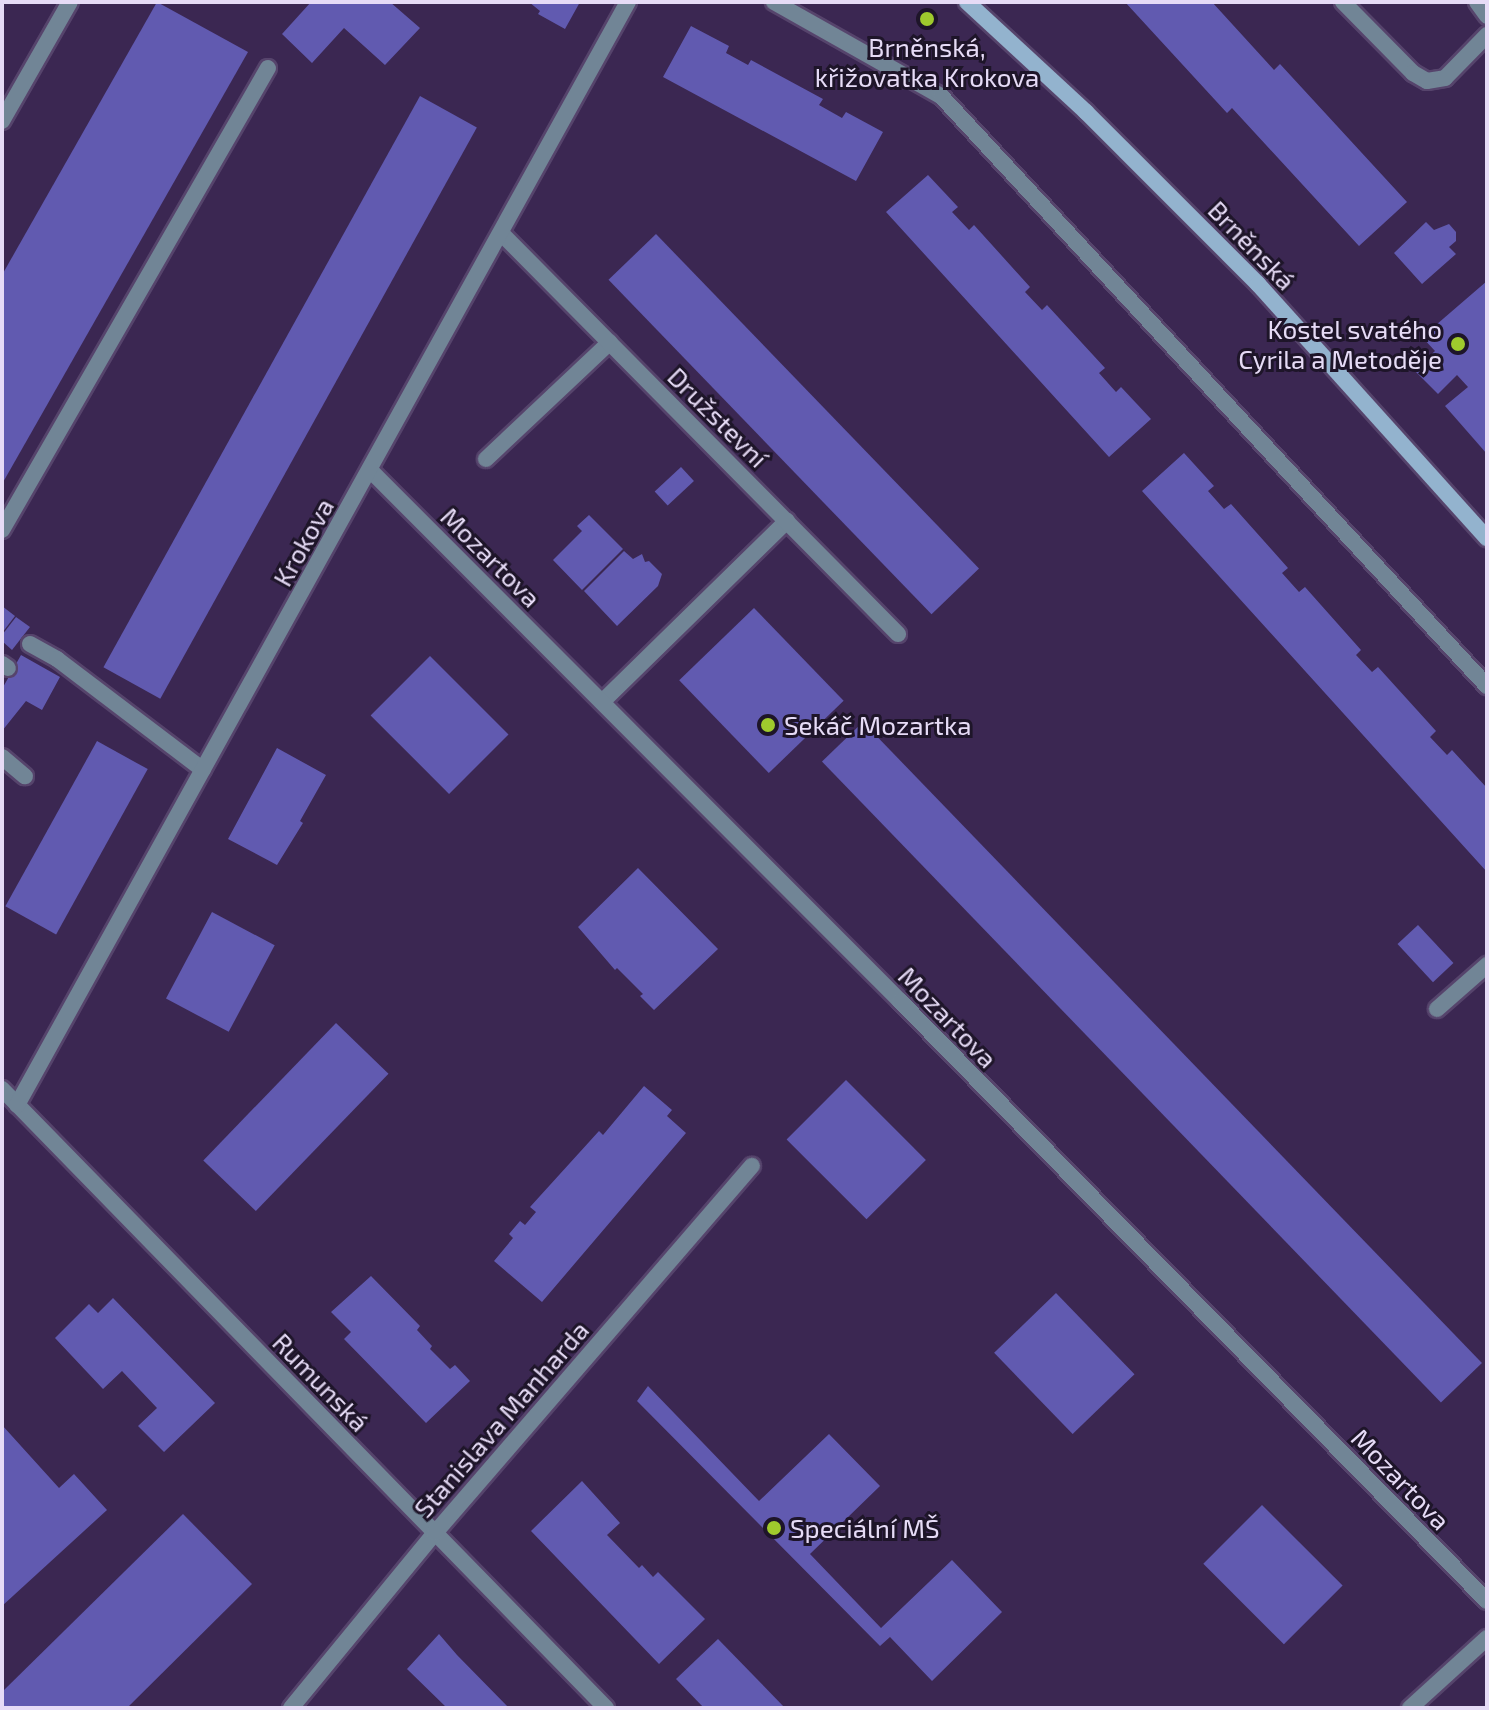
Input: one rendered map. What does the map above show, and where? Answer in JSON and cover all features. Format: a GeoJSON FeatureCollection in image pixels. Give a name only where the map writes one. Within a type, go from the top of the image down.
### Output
{"type":"FeatureCollection","features":[{"type":"Feature","properties":{"kind":"main road","name":"Brněnská"},"geometry":{"type":"LineString","coordinates":[[967,2],[1086,112],[1258,284],[1487,538]]}},
{"type":"Feature","properties":{"kind":"street"},"geometry":{"type":"LineString","coordinates":[[2,121],[70,2]]}},
{"type":"Feature","properties":{"kind":"street","name":"Krokova"},"geometry":{"type":"LineString","coordinates":[[17,1105],[628,2]]}},
{"type":"Feature","properties":{"kind":"street"},"geometry":{"type":"LineString","coordinates":[[774,2],[941,96],[1487,686]]}},
{"type":"Feature","properties":{"kind":"street"},"geometry":{"type":"LineString","coordinates":[[1343,2],[1413,73],[1427,81],[1445,78],[1487,35]]}},
{"type":"Feature","properties":{"kind":"street"},"geometry":{"type":"LineString","coordinates":[[1477,2],[1487,16]]}},
{"type":"Feature","properties":{"kind":"street"},"geometry":{"type":"LineString","coordinates":[[2,530],[268,68]]}},
{"type":"Feature","properties":{"kind":"street","name":"Družstevní"},"geometry":{"type":"LineString","coordinates":[[502,234],[898,634]]}},
{"type":"Feature","properties":{"kind":"street"},"geometry":{"type":"LineString","coordinates":[[486,459],[610,342]]}},
{"type":"Feature","properties":{"kind":"street","name":"Mozartova"},"geometry":{"type":"LineString","coordinates":[[370,470],[1487,1601]]}},
{"type":"Feature","properties":{"kind":"street"},"geometry":{"type":"LineString","coordinates":[[602,702],[787,521]]}},
{"type":"Feature","properties":{"kind":"street"},"geometry":{"type":"LineString","coordinates":[[30,644],[57,659],[203,770]]}},
{"type":"Feature","properties":{"kind":"street"},"geometry":{"type":"LineString","coordinates":[[2,757],[25,776]]}},
{"type":"Feature","properties":{"kind":"street"},"geometry":{"type":"LineString","coordinates":[[1437,1009],[1487,965]]}},
{"type":"Feature","properties":{"kind":"street","name":"Rumunská"},"geometry":{"type":"LineString","coordinates":[[2,1089],[606,1708]]}},
{"type":"Feature","properties":{"kind":"street","name":"Stanislava Manharda"},"geometry":{"type":"LineString","coordinates":[[291,1708],[435,1533],[752,1166]]}},
{"type":"Feature","properties":{"kind":"street"},"geometry":{"type":"LineString","coordinates":[[1410,1708],[1487,1638]]}},
{"type":"Feature","properties":{"kind":"building"},"geometry":{"type":"Polygon","coordinates":[[[157,2],[248,52],[2,484],[2,275],[157,2]]]}},
{"type":"Feature","properties":{"kind":"building"},"geometry":{"type":"Polygon","coordinates":[[[311,2],[390,2],[420,28],[385,65],[344,28],[312,63],[282,34],[311,2]]]}},
{"type":"Feature","properties":{"kind":"building"},"geometry":{"type":"Polygon","coordinates":[[[529,2],[580,2],[565,29],[538,14],[540,11],[529,2]]]}},
{"type":"Feature","properties":{"kind":"building"},"geometry":{"type":"Polygon","coordinates":[[[1125,2],[1212,2],[1274,70],[1280,64],[1407,202],[1359,246],[1232,108],[1227,113],[1125,2]]]}},
{"type":"Feature","properties":{"kind":"building"},"geometry":{"type":"Polygon","coordinates":[[[691,26],[729,46],[726,53],[748,65],[751,60],[823,99],[819,105],[842,118],[846,112],[883,132],[856,181],[663,77],[691,26]]]}},
{"type":"Feature","properties":{"kind":"building"},"geometry":{"type":"Polygon","coordinates":[[[420,96],[477,128],[160,699],[103,667],[420,96]]]}},
{"type":"Feature","properties":{"kind":"building"},"geometry":{"type":"Polygon","coordinates":[[[928,175],[958,207],[952,212],[969,230],[974,225],[1030,287],[1025,292],[1042,310],[1047,305],[1105,368],[1099,373],[1116,392],[1121,387],[1151,419],[1109,457],[886,212],[928,175]]]}},
{"type":"Feature","properties":{"kind":"building"},"geometry":{"type":"Polygon","coordinates":[[[1426,222],[1434,230],[1449,224],[1456,232],[1456,241],[1449,247],[1456,254],[1422,284],[1394,253],[1426,222]]]}},
{"type":"Feature","properties":{"kind":"building"},"geometry":{"type":"Polygon","coordinates":[[[656,234],[979,568],[932,614],[609,280],[656,234]]]}},
{"type":"Feature","properties":{"kind":"building","name":"Kostel svatého Cyrila a Metoděje"},"geometry":{"type":"Polygon","coordinates":[[[1487,281],[1487,454],[1445,406],[1468,387],[1457,375],[1438,394],[1414,370],[1435,351],[1422,337],[1487,281]]]}},
{"type":"Feature","properties":{"kind":"building"},"geometry":{"type":"Polygon","coordinates":[[[1184,453],[1214,486],[1208,491],[1224,509],[1231,504],[1288,568],[1282,573],[1299,592],[1305,587],[1361,650],[1356,655],[1372,672],[1378,667],[1436,731],[1430,737],[1447,755],[1452,750],[1487,788],[1487,872],[1142,491],[1184,453]]]}},
{"type":"Feature","properties":{"kind":"building"},"geometry":{"type":"Polygon","coordinates":[[[681,467],[694,481],[668,505],[655,492],[681,467]]]}},
{"type":"Feature","properties":{"kind":"building"},"geometry":{"type":"Polygon","coordinates":[[[589,515],[623,549],[582,590],[553,560],[582,531],[577,526],[589,515]]]}},
{"type":"Feature","properties":{"kind":"building"},"geometry":{"type":"Polygon","coordinates":[[[624,551],[633,559],[642,554],[645,562],[649,561],[662,574],[658,586],[617,626],[584,591],[624,551]]]}},
{"type":"Feature","properties":{"kind":"building"},"geometry":{"type":"Polygon","coordinates":[[[2,606],[15,616],[2,633],[2,606]]]}},
{"type":"Feature","properties":{"kind":"building"},"geometry":{"type":"Polygon","coordinates":[[[754,608],[844,701],[769,773],[679,680],[754,608]]]}},
{"type":"Feature","properties":{"kind":"building"},"geometry":{"type":"Polygon","coordinates":[[[16,617],[30,627],[12,650],[2,641],[2,635],[16,617]]]}},
{"type":"Feature","properties":{"kind":"building"},"geometry":{"type":"Polygon","coordinates":[[[21,655],[60,677],[42,710],[26,701],[2,731],[2,689],[21,655]]]}},
{"type":"Feature","properties":{"kind":"building"},"geometry":{"type":"Polygon","coordinates":[[[430,656],[508,734],[449,794],[371,715],[430,656]]]}},
{"type":"Feature","properties":{"kind":"building"},"geometry":{"type":"Polygon","coordinates":[[[863,722],[1482,1363],[1441,1403],[822,762],[863,722]]]}},
{"type":"Feature","properties":{"kind":"building"},"geometry":{"type":"Polygon","coordinates":[[[97,741],[148,769],[56,934],[5,906],[97,741]]]}},
{"type":"Feature","properties":{"kind":"building"},"geometry":{"type":"Polygon","coordinates":[[[277,748],[326,775],[300,821],[303,823],[277,865],[228,839],[277,748]]]}},
{"type":"Feature","properties":{"kind":"building"},"geometry":{"type":"Polygon","coordinates":[[[638,868],[718,949],[654,1010],[640,996],[643,994],[617,968],[615,970],[578,927],[638,868]]]}},
{"type":"Feature","properties":{"kind":"building"},"geometry":{"type":"Polygon","coordinates":[[[212,912],[275,945],[229,1032],[166,999],[212,912]]]}},
{"type":"Feature","properties":{"kind":"building"},"geometry":{"type":"Polygon","coordinates":[[[1418,925],[1453,963],[1433,982],[1398,944],[1418,925]]]}},
{"type":"Feature","properties":{"kind":"building"},"geometry":{"type":"Polygon","coordinates":[[[336,1023],[389,1074],[256,1211],[203,1160],[336,1023]]]}},
{"type":"Feature","properties":{"kind":"building"},"geometry":{"type":"Polygon","coordinates":[[[846,1080],[926,1160],[867,1219],[787,1139],[846,1080]]]}},
{"type":"Feature","properties":{"kind":"building"},"geometry":{"type":"Polygon","coordinates":[[[644,1086],[672,1110],[667,1116],[686,1133],[542,1302],[494,1261],[513,1238],[509,1234],[520,1221],[525,1225],[536,1212],[530,1207],[599,1131],[603,1135],[644,1086]]]}},
{"type":"Feature","properties":{"kind":"building"},"geometry":{"type":"Polygon","coordinates":[[[371,1276],[420,1326],[417,1330],[432,1346],[430,1349],[450,1369],[455,1365],[470,1381],[426,1423],[344,1339],[351,1332],[331,1312],[371,1276]]]}},
{"type":"Feature","properties":{"kind":"building"},"geometry":{"type":"Polygon","coordinates":[[[1056,1293],[1134,1374],[1073,1434],[994,1353],[1056,1293]]]}},
{"type":"Feature","properties":{"kind":"building"},"geometry":{"type":"Polygon","coordinates":[[[113,1298],[215,1403],[164,1452],[138,1426],[157,1408],[122,1371],[103,1389],[55,1338],[89,1304],[98,1313],[113,1298]]]}},
{"type":"Feature","properties":{"kind":"building"},"geometry":{"type":"Polygon","coordinates":[[[648,1386],[759,1501],[829,1434],[880,1486],[810,1554],[881,1628],[952,1560],[1002,1612],[932,1681],[890,1637],[880,1646],[637,1401],[648,1386]]]}},
{"type":"Feature","properties":{"kind":"building"},"geometry":{"type":"Polygon","coordinates":[[[2,1425],[59,1488],[74,1474],[107,1510],[2,1606],[2,1425]]]}},
{"type":"Feature","properties":{"kind":"building"},"geometry":{"type":"Polygon","coordinates":[[[582,1481],[620,1523],[607,1535],[639,1568],[642,1565],[653,1577],[658,1572],[705,1619],[659,1664],[531,1531],[582,1481]]]}},
{"type":"Feature","properties":{"kind":"building"},"geometry":{"type":"Polygon","coordinates":[[[1262,1505],[1343,1586],[1284,1644],[1203,1564],[1262,1505]]]}},
{"type":"Feature","properties":{"kind":"building"},"geometry":{"type":"Polygon","coordinates":[[[183,1514],[252,1584],[127,1708],[2,1708],[2,1692],[183,1514]]]}},
{"type":"Feature","properties":{"kind":"building"},"geometry":{"type":"Polygon","coordinates":[[[439,1634],[509,1708],[447,1708],[407,1669],[439,1634]]]}},
{"type":"Feature","properties":{"kind":"building"},"geometry":{"type":"Polygon","coordinates":[[[718,1639],[785,1708],[704,1708],[676,1679],[718,1639]]]}},
{"type":"Feature","properties":{"kind":"place","name":"Brněnská, křižovatka Krokova"},"geometry":{"type":"Point","coordinates":[927,19]}},
{"type":"Feature","properties":{"kind":"place","name":"Kostel svatého Cyrila a Metoděje"},"geometry":{"type":"Point","coordinates":[1458,344]}},
{"type":"Feature","properties":{"kind":"place","name":"Sekáč Mozartka"},"geometry":{"type":"Point","coordinates":[768,725]}},
{"type":"Feature","properties":{"kind":"place","name":"Speciální MŠ"},"geometry":{"type":"Point","coordinates":[774,1528]}}]}
